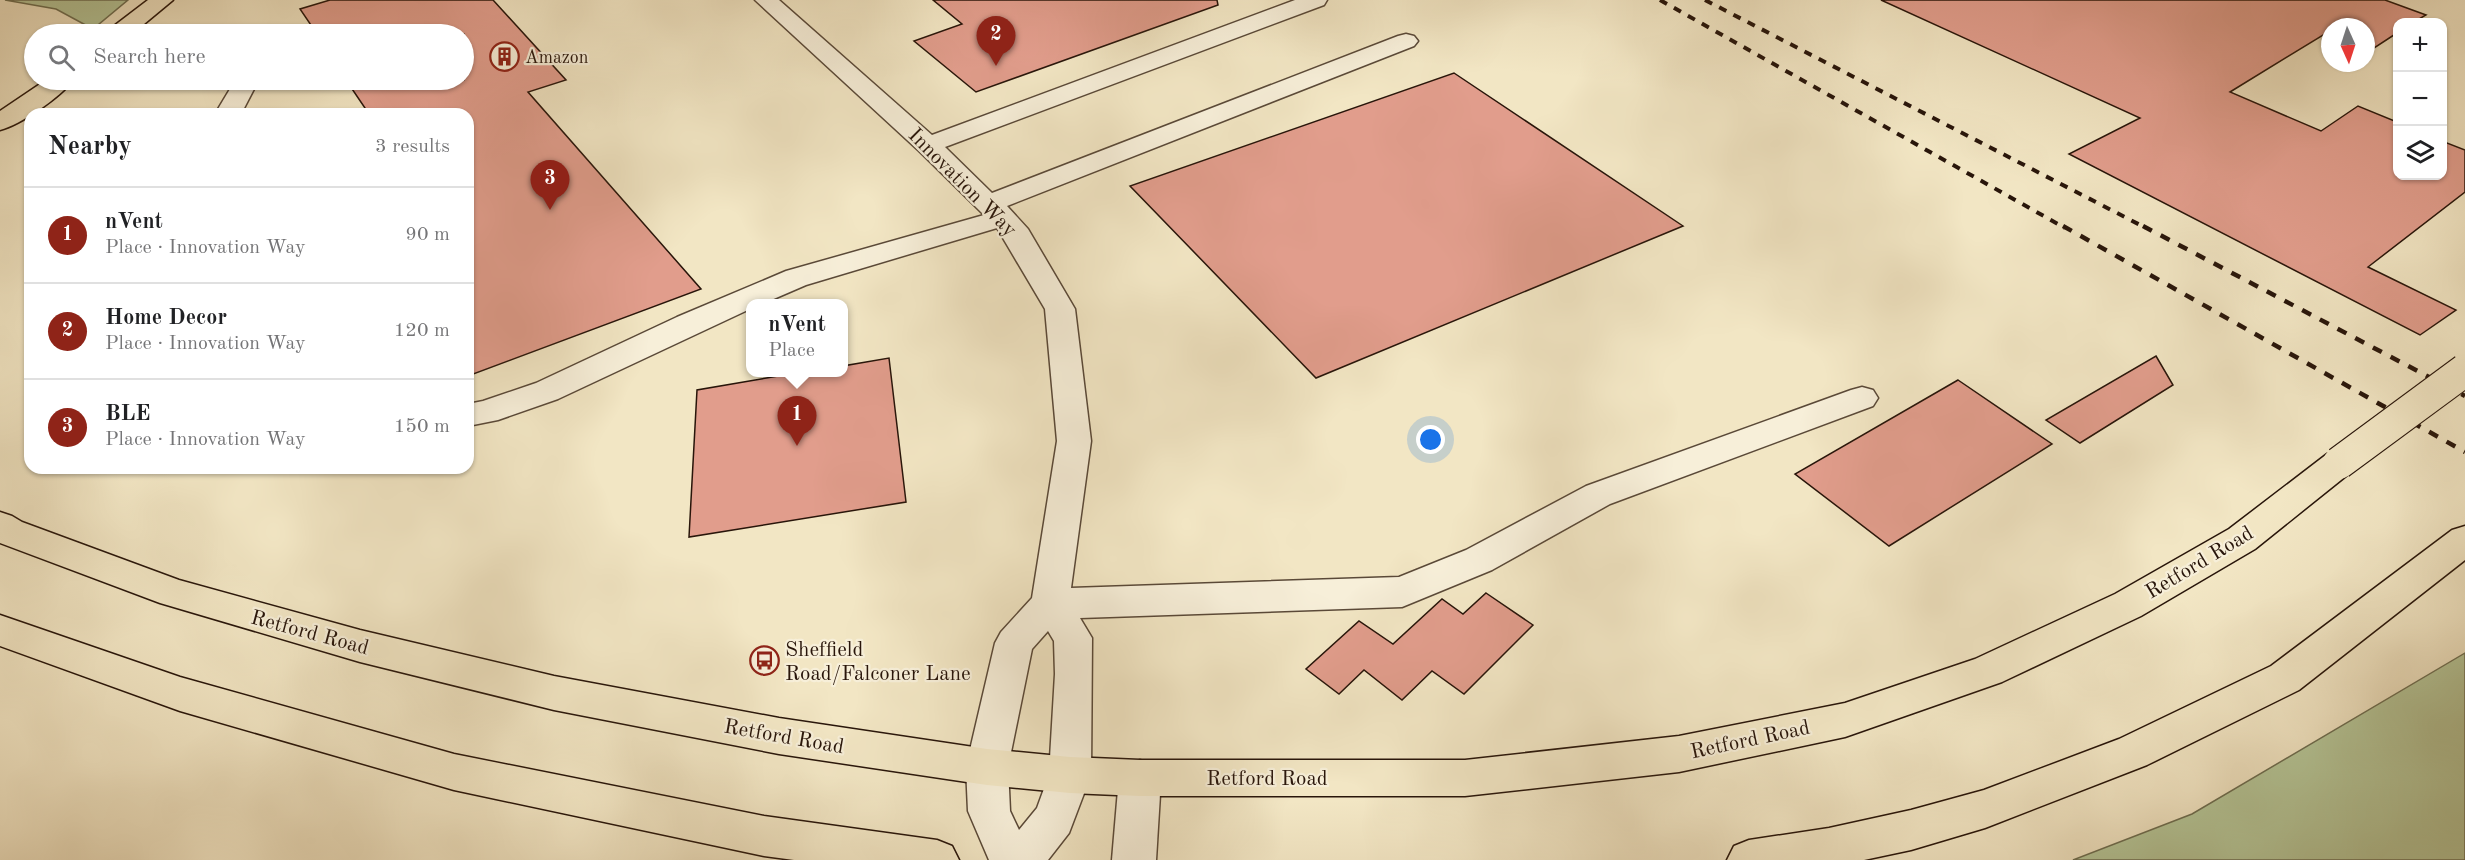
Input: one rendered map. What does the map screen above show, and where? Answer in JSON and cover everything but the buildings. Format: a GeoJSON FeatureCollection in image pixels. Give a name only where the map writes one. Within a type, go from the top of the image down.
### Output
{"type":"FeatureCollection","features":[{"type":"Feature","properties":{"kind":"main road"},"geometry":{"type":"LineString","coordinates":[[131,24],[162,0]]}},
{"type":"Feature","properties":{"kind":"main road"},"geometry":{"type":"LineString","coordinates":[[0,122],[48,90]]}},
{"type":"Feature","properties":{"kind":"main road"},"geometry":{"type":"LineString","coordinates":[[0,145],[24,109]]}},
{"type":"Feature","properties":{"kind":"main road","name":"Retford Road"},"geometry":{"type":"LineString","coordinates":[[0,525],[9,532],[173,594],[454,670],[554,693],[779,736],[987,767],[1070,775],[1140,778],[1465,778],[1679,754],[1845,720],[1988,671],[2128,605],[2242,539],[2339,463],[2465,370]]}},
{"type":"Feature","properties":{"kind":"main road"},"geometry":{"type":"LineString","coordinates":[[1749,860],[1829,848],[1922,827],[1985,809],[2133,752],[2285,678],[2465,540]]}},
{"type":"Feature","properties":{"kind":"main road"},"geometry":{"type":"LineString","coordinates":[[0,630],[180,694],[454,772],[764,836],[937,860]]}},
{"type":"Feature","properties":{"kind":"street","name":"Innovation Way"},"geometry":{"type":"LineString","coordinates":[[766,0],[928,145],[1014,229],[1060,309],[1074,441],[1050,604]]}},
{"type":"Feature","properties":{"kind":"street"},"geometry":{"type":"LineString","coordinates":[[928,145],[1316,0]]}},
{"type":"Feature","properties":{"kind":"street"},"geometry":{"type":"LineString","coordinates":[[747,299],[796,278],[995,211],[1406,41]]}},
{"type":"Feature","properties":{"kind":"street"},"geometry":{"type":"LineString","coordinates":[[231,108],[241,90]]}},
{"type":"Feature","properties":{"kind":"street"},"geometry":{"type":"LineString","coordinates":[[474,414],[547,391],[688,324],[746,299]]}},
{"type":"Feature","properties":{"kind":"street"},"geometry":{"type":"LineString","coordinates":[[1011,860],[989,811],[987,767],[1014,643],[1050,604],[1402,592],[1479,560],[1598,495],[1862,398]]}},
{"type":"Feature","properties":{"kind":"street"},"geometry":{"type":"LineString","coordinates":[[1022,860],[1054,819],[1070,775],[1073,638],[1050,604]]}},
{"type":"Feature","properties":{"kind":"street"},"geometry":{"type":"LineString","coordinates":[[1134,860],[1140,778]]}},
{"type":"Feature","properties":{"kind":"green space"},"geometry":{"type":"Polygon","coordinates":[[[5,0],[128,0],[99,24],[84,24],[56,9],[5,0]]]}},
{"type":"Feature","properties":{"kind":"green space"},"geometry":{"type":"Polygon","coordinates":[[[2465,653],[2465,860],[2073,860],[2192,814],[2465,653]]]}},
{"type":"Feature","properties":{"kind":"railway"},"geometry":{"type":"LineString","coordinates":[[1660,0],[2065,228]]}},
{"type":"Feature","properties":{"kind":"railway"},"geometry":{"type":"LineString","coordinates":[[1705,0],[2146,228]]}},
{"type":"Feature","properties":{"kind":"railway"},"geometry":{"type":"LineString","coordinates":[[2063,226],[2465,452]]}},
{"type":"Feature","properties":{"kind":"railway"},"geometry":{"type":"LineString","coordinates":[[2143,226],[2465,396]]}},
{"type":"Feature","properties":{"kind":"place","name":"Amazon"},"geometry":{"type":"Point","coordinates":[504,57]}},
{"type":"Feature","properties":{"kind":"place","name":"Home Decor"},"geometry":{"type":"Point","coordinates":[996,66]}},
{"type":"Feature","properties":{"kind":"place","name":"BLE"},"geometry":{"type":"Point","coordinates":[550,210]}},
{"type":"Feature","properties":{"kind":"place","name":"nVent"},"geometry":{"type":"Point","coordinates":[797,446]}},
{"type":"Feature","properties":{"kind":"place","name":"Sheffield Road/Falconer Lane"},"geometry":{"type":"Point","coordinates":[764,661]}}]}
